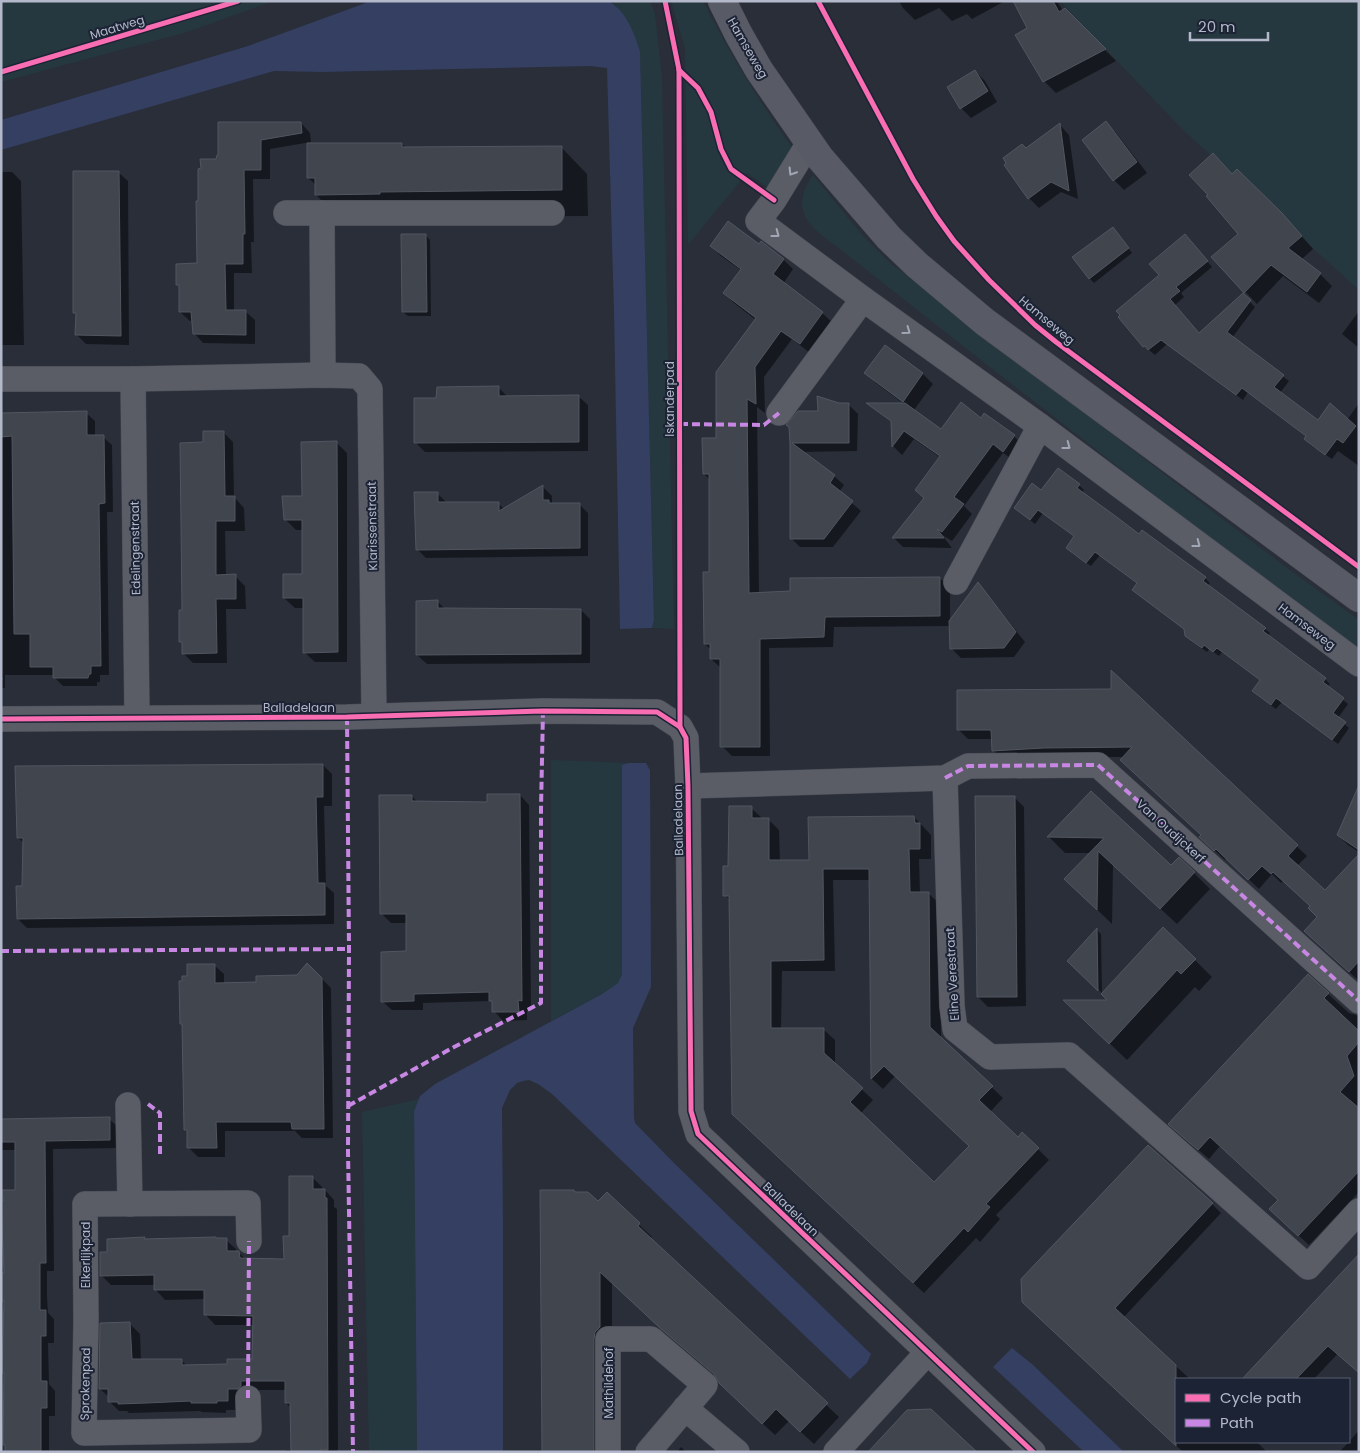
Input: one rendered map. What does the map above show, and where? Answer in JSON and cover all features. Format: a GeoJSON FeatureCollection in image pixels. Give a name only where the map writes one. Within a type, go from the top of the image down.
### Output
{"type":"FeatureCollection","features":[{"type":"Feature","properties":{"kind":"street","name":"Hamseweg"},"geometry":{"type":"LineString","coordinates":[[722,1],[759,70],[809,143],[841,184],[890,238],[946,291],[993,328],[1359,598]]}},
{"type":"Feature","properties":{"kind":"street","name":"Hamseweg"},"geometry":{"type":"LineString","coordinates":[[809,143],[774,200],[758,221],[1040,426],[1359,664]]}},
{"type":"Feature","properties":{"kind":"street"},"geometry":{"type":"LineString","coordinates":[[286,213],[552,213]]}},
{"type":"Feature","properties":{"kind":"street"},"geometry":{"type":"LineString","coordinates":[[322,213],[323,375]]}},
{"type":"Feature","properties":{"kind":"street"},"geometry":{"type":"LineString","coordinates":[[779,414],[863,299]]}},
{"type":"Feature","properties":{"kind":"street","name":"Klarissenstraat"},"geometry":{"type":"LineString","coordinates":[[1,379],[359,376],[370,389],[374,716]]}},
{"type":"Feature","properties":{"kind":"street","name":"Edelingenstraat"},"geometry":{"type":"LineString","coordinates":[[133,379],[138,717]]}},
{"type":"Feature","properties":{"kind":"street"},"geometry":{"type":"LineString","coordinates":[[956,582],[1040,426]]}},
{"type":"Feature","properties":{"kind":"street","name":"Balladelaan"},"geometry":{"type":"LineString","coordinates":[[1,719],[374,716],[543,711],[657,712],[680,727],[686,738],[688,786],[691,1111],[698,1134],[1033,1452]]}},
{"type":"Feature","properties":{"kind":"street","name":"Van Oudijckerf"},"geometry":{"type":"LineString","coordinates":[[945,778],[968,766],[1098,764],[1359,1001]]}},
{"type":"Feature","properties":{"kind":"street"},"geometry":{"type":"LineString","coordinates":[[688,786],[945,778]]}},
{"type":"Feature","properties":{"kind":"street","name":"Eline Verestraat"},"geometry":{"type":"LineString","coordinates":[[945,778],[952,1006],[956,1029],[990,1057],[1069,1055],[1308,1267],[1359,1211]]}},
{"type":"Feature","properties":{"kind":"street"},"geometry":{"type":"LineString","coordinates":[[128,1105],[130,1204]]}},
{"type":"Feature","properties":{"kind":"street","name":"Elkerlijkpad"},"geometry":{"type":"LineString","coordinates":[[86,1321],[85,1204],[248,1203],[249,1241]]}},
{"type":"Feature","properties":{"kind":"street","name":"Sprokenpad"},"geometry":{"type":"LineString","coordinates":[[86,1321],[84,1434],[128,1442],[249,1430],[248,1398]]}},
{"type":"Feature","properties":{"kind":"street","name":"Mathildehof"},"geometry":{"type":"LineString","coordinates":[[608,1452],[608,1338],[651,1339],[704,1385],[648,1452]]}},
{"type":"Feature","properties":{"kind":"street"},"geometry":{"type":"LineString","coordinates":[[836,1452],[927,1353]]}},
{"type":"Feature","properties":{"kind":"street"},"geometry":{"type":"LineString","coordinates":[[685,1408],[737,1452]]}},
{"type":"Feature","properties":{"kind":"shaded area"},"geometry":{"type":"Polygon","coordinates":[[[1,1],[273,1],[187,32],[1,82],[1,1]]]}},
{"type":"Feature","properties":{"kind":"shaded area"},"geometry":{"type":"Polygon","coordinates":[[[608,1],[650,1],[655,14],[662,78],[674,629],[652,628],[654,620],[640,51],[614,4],[608,1]]]}},
{"type":"Feature","properties":{"kind":"shaded area"},"geometry":{"type":"Polygon","coordinates":[[[671,1],[703,1],[746,79],[796,153],[770,189],[747,173],[688,245],[685,48],[671,1]]]}},
{"type":"Feature","properties":{"kind":"shaded area"},"geometry":{"type":"Polygon","coordinates":[[[1060,1],[1359,1],[1359,290],[1182,129],[1060,1]]]}},
{"type":"Feature","properties":{"kind":"shaded area"},"geometry":{"type":"Polygon","coordinates":[[[813,175],[863,236],[889,262],[1283,565],[1359,620],[1359,656],[823,236],[807,220],[803,211],[802,200],[805,189],[813,175]]]}},
{"type":"Feature","properties":{"kind":"shaded area"},"geometry":{"type":"Polygon","coordinates":[[[551,760],[629,763],[622,766],[622,974],[618,983],[602,994],[551,1021],[551,760]]]}},
{"type":"Feature","properties":{"kind":"shaded area"},"geometry":{"type":"Polygon","coordinates":[[[419,1099],[414,1111],[417,1452],[369,1452],[362,1112],[419,1099]]]}},
{"type":"Feature","properties":{"kind":"water"},"geometry":{"type":"Polygon","coordinates":[[[371,1],[608,1],[620,10],[632,30],[640,51],[654,620],[652,628],[620,629],[607,68],[590,66],[322,72],[274,71],[1,150],[1,120],[248,46],[371,1]]]}},
{"type":"Feature","properties":{"kind":"water"},"geometry":{"type":"Polygon","coordinates":[[[646,763],[650,770],[651,987],[633,1028],[635,1123],[871,1354],[867,1363],[850,1379],[552,1094],[538,1084],[529,1080],[523,1081],[517,1083],[510,1090],[502,1108],[503,1452],[417,1452],[414,1111],[420,1096],[435,1084],[602,994],[618,983],[622,974],[622,765],[646,763]]]}},
{"type":"Feature","properties":{"kind":"water"},"geometry":{"type":"Polygon","coordinates":[[[1012,1348],[1032,1364],[1124,1452],[1084,1452],[993,1367],[1012,1348]]]}},
{"type":"Feature","properties":{"kind":"building"},"geometry":{"type":"Polygon","coordinates":[[[1013,1],[1053,1],[1059,12],[1065,8],[1106,49],[1043,82],[1015,35],[1027,28],[1013,1]]]}},
{"type":"Feature","properties":{"kind":"building"},"geometry":{"type":"Polygon","coordinates":[[[975,70],[988,91],[960,109],[947,87],[975,70]]]}},
{"type":"Feature","properties":{"kind":"building"},"geometry":{"type":"Polygon","coordinates":[[[1106,121],[1137,162],[1113,181],[1082,140],[1106,121]]]}},
{"type":"Feature","properties":{"kind":"building"},"geometry":{"type":"Polygon","coordinates":[[[218,122],[301,122],[302,133],[261,140],[261,170],[244,170],[245,234],[243,234],[243,264],[225,264],[226,310],[246,310],[246,335],[193,334],[191,312],[179,312],[179,285],[176,285],[176,264],[197,263],[196,201],[198,201],[198,169],[201,168],[200,159],[216,159],[218,155],[218,122]]]}},
{"type":"Feature","properties":{"kind":"building"},"geometry":{"type":"Polygon","coordinates":[[[1060,123],[1069,191],[1051,182],[1028,199],[1004,165],[1006,163],[1003,158],[1022,144],[1026,148],[1060,123]]]}},
{"type":"Feature","properties":{"kind":"building"},"geometry":{"type":"Polygon","coordinates":[[[307,143],[402,143],[402,147],[562,146],[562,190],[380,192],[380,194],[315,195],[315,178],[307,178],[307,143]]]}},
{"type":"Feature","properties":{"kind":"building"},"geometry":{"type":"Polygon","coordinates":[[[1213,153],[1232,174],[1237,169],[1282,213],[1302,236],[1288,248],[1321,273],[1307,292],[1271,265],[1244,293],[1211,257],[1238,234],[1206,196],[1208,195],[1189,175],[1213,153]]]}},
{"type":"Feature","properties":{"kind":"building"},"geometry":{"type":"Polygon","coordinates":[[[73,171],[119,171],[121,336],[75,335],[76,313],[73,313],[73,171]]]}},
{"type":"Feature","properties":{"kind":"building"},"geometry":{"type":"Polygon","coordinates":[[[728,221],[759,244],[761,241],[784,259],[773,274],[823,312],[800,344],[781,331],[755,367],[756,404],[747,399],[749,593],[790,591],[790,578],[940,577],[940,616],[825,617],[824,637],[760,639],[760,747],[720,747],[720,659],[710,659],[710,644],[704,644],[703,572],[709,572],[709,474],[703,474],[702,438],[716,438],[716,372],[756,318],[723,293],[741,269],[710,246],[728,221]]]}},
{"type":"Feature","properties":{"kind":"building"},"geometry":{"type":"Polygon","coordinates":[[[1113,227],[1129,248],[1089,279],[1072,257],[1113,227]]]}},
{"type":"Feature","properties":{"kind":"building"},"geometry":{"type":"Polygon","coordinates":[[[401,234],[426,234],[427,312],[402,312],[401,234]]]}},
{"type":"Feature","properties":{"kind":"building"},"geometry":{"type":"Polygon","coordinates":[[[1185,234],[1208,261],[1176,287],[1180,291],[1170,299],[1199,333],[1243,293],[1251,300],[1227,332],[1284,375],[1274,387],[1318,420],[1330,403],[1356,426],[1343,443],[1337,439],[1325,455],[1304,439],[1306,436],[1242,388],[1236,395],[1161,340],[1148,350],[1145,346],[1143,347],[1118,317],[1120,315],[1116,311],[1159,275],[1149,264],[1185,234]]]}},
{"type":"Feature","properties":{"kind":"building"},"geometry":{"type":"Polygon","coordinates":[[[885,345],[923,373],[903,402],[864,373],[885,345]]]}},
{"type":"Feature","properties":{"kind":"building"},"geometry":{"type":"Polygon","coordinates":[[[499,386],[499,396],[579,395],[579,442],[414,443],[414,398],[436,398],[437,387],[499,386]]]}},
{"type":"Feature","properties":{"kind":"building"},"geometry":{"type":"Polygon","coordinates":[[[817,396],[839,403],[849,403],[849,443],[792,443],[835,475],[830,483],[853,501],[824,539],[790,539],[790,443],[789,427],[786,425],[798,411],[818,411],[817,396]]]}},
{"type":"Feature","properties":{"kind":"building"},"geometry":{"type":"Polygon","coordinates":[[[961,402],[981,418],[984,413],[1015,435],[1003,452],[993,444],[954,497],[964,504],[942,532],[937,529],[944,538],[892,538],[924,498],[915,490],[940,456],[904,431],[892,447],[891,421],[866,403],[905,403],[941,429],[961,402]]]}},
{"type":"Feature","properties":{"kind":"building"},"geometry":{"type":"Polygon","coordinates":[[[87,411],[87,435],[104,435],[105,503],[99,504],[101,666],[91,666],[91,674],[89,674],[88,678],[53,678],[53,667],[30,667],[30,634],[14,634],[12,436],[1,437],[1,413],[87,411]]]}},
{"type":"Feature","properties":{"kind":"building"},"geometry":{"type":"Polygon","coordinates":[[[203,431],[224,431],[225,496],[235,496],[235,521],[216,521],[216,575],[236,574],[236,599],[216,599],[217,653],[182,654],[182,642],[179,642],[179,610],[182,610],[180,443],[203,442],[203,431]]]}},
{"type":"Feature","properties":{"kind":"building"},"geometry":{"type":"Polygon","coordinates":[[[337,441],[338,652],[303,653],[303,598],[283,598],[283,574],[302,574],[302,520],[284,520],[282,496],[302,496],[301,442],[337,441]]]}},
{"type":"Feature","properties":{"kind":"building"},"geometry":{"type":"Polygon","coordinates":[[[1058,468],[1080,484],[1077,488],[1139,534],[1142,530],[1206,577],[1203,581],[1266,628],[1263,631],[1326,678],[1323,682],[1344,698],[1333,713],[1346,722],[1332,740],[1276,698],[1271,705],[1252,691],[1260,680],[1217,648],[1213,652],[1204,645],[1202,648],[1185,636],[1184,629],[1132,590],[1137,583],[1095,552],[1086,563],[1066,548],[1074,536],[1038,510],[1030,520],[1014,508],[1032,483],[1041,490],[1058,468]]]}},
{"type":"Feature","properties":{"kind":"building"},"geometry":{"type":"Polygon","coordinates":[[[543,485],[543,500],[549,500],[549,503],[580,503],[580,548],[416,550],[414,492],[438,492],[438,502],[499,502],[499,511],[543,485]]]}},
{"type":"Feature","properties":{"kind":"building"},"geometry":{"type":"Polygon","coordinates":[[[978,582],[1016,632],[1004,648],[950,649],[949,621],[978,582]]]}},
{"type":"Feature","properties":{"kind":"building"},"geometry":{"type":"Polygon","coordinates":[[[438,600],[438,608],[581,609],[581,654],[416,655],[416,601],[438,600]]]}},
{"type":"Feature","properties":{"kind":"building"},"geometry":{"type":"Polygon","coordinates":[[[1111,670],[1298,845],[1288,856],[1325,890],[1359,854],[1359,961],[1349,972],[1304,931],[1317,917],[1308,908],[1310,906],[1273,872],[1271,874],[1262,866],[1248,880],[1216,849],[1214,851],[1199,837],[1201,835],[1120,760],[1132,747],[1044,748],[992,751],[991,730],[957,730],[957,690],[1111,689],[1111,670]]]}},
{"type":"Feature","properties":{"kind":"building"},"geometry":{"type":"Polygon","coordinates":[[[323,764],[323,797],[316,797],[318,883],[325,883],[325,915],[17,919],[16,886],[22,886],[23,838],[17,838],[15,766],[323,764]]]}},
{"type":"Feature","properties":{"kind":"building"},"geometry":{"type":"Polygon","coordinates":[[[1359,785],[1359,850],[1337,835],[1359,785]]]}},
{"type":"Feature","properties":{"kind":"building"},"geometry":{"type":"Polygon","coordinates":[[[1091,791],[1171,865],[1179,857],[1195,872],[1160,909],[1098,851],[1097,910],[1064,879],[1104,838],[1047,837],[1091,791]]]}},
{"type":"Feature","properties":{"kind":"building"},"geometry":{"type":"Polygon","coordinates":[[[487,794],[520,794],[522,1001],[518,1000],[519,1012],[492,1012],[492,1001],[489,1001],[489,992],[414,994],[414,1001],[381,1002],[381,952],[406,951],[406,914],[380,914],[379,795],[412,795],[412,801],[487,802],[487,794]]]}},
{"type":"Feature","properties":{"kind":"building"},"geometry":{"type":"Polygon","coordinates":[[[975,796],[1015,796],[1017,997],[977,997],[975,796]]]}},
{"type":"Feature","properties":{"kind":"building"},"geometry":{"type":"Polygon","coordinates":[[[729,806],[752,806],[752,818],[769,818],[769,860],[809,860],[808,817],[914,816],[915,823],[920,823],[920,849],[909,849],[910,892],[929,892],[930,1027],[993,1086],[979,1100],[1018,1137],[1022,1132],[1039,1148],[986,1204],[990,1207],[968,1232],[964,1228],[913,1283],[732,1114],[729,896],[723,896],[723,866],[728,866],[729,806]],[[823,869],[824,960],[771,961],[771,1028],[824,1028],[824,1053],[863,1088],[850,1102],[934,1182],[969,1146],[884,1066],[871,1079],[869,869],[823,869]]]}},
{"type":"Feature","properties":{"kind":"building"},"geometry":{"type":"Polygon","coordinates":[[[1163,927],[1196,959],[1181,974],[1177,970],[1109,1044],[1063,1000],[1107,1000],[1101,994],[1163,927]]]}},
{"type":"Feature","properties":{"kind":"building"},"geometry":{"type":"Polygon","coordinates":[[[1097,928],[1098,991],[1067,961],[1097,928]]]}},
{"type":"Feature","properties":{"kind":"building"},"geometry":{"type":"Polygon","coordinates":[[[307,963],[322,978],[324,1129],[292,1129],[291,1122],[216,1122],[217,1148],[187,1148],[187,1130],[184,1130],[182,1024],[180,1024],[179,981],[182,981],[182,976],[187,976],[187,964],[215,964],[215,983],[256,982],[256,976],[297,975],[307,963]]]}},
{"type":"Feature","properties":{"kind":"building"},"geometry":{"type":"Polygon","coordinates":[[[1308,974],[1329,993],[1324,998],[1359,1031],[1359,1042],[1347,1056],[1354,1076],[1340,1092],[1359,1108],[1359,1171],[1298,1236],[1269,1209],[1278,1200],[1210,1137],[1198,1150],[1168,1124],[1308,974]]]}},
{"type":"Feature","properties":{"kind":"building"},"geometry":{"type":"Polygon","coordinates":[[[110,1117],[110,1140],[45,1141],[46,1263],[40,1263],[40,1310],[46,1310],[46,1336],[41,1336],[41,1381],[47,1381],[47,1408],[41,1408],[41,1452],[5,1452],[5,1445],[3,1445],[4,1301],[1,1301],[1,1273],[4,1273],[1,1201],[3,1201],[2,1190],[15,1190],[15,1142],[1,1142],[1,1119],[110,1117]]]}},
{"type":"Feature","properties":{"kind":"building"},"geometry":{"type":"Polygon","coordinates":[[[1148,1145],[1213,1203],[1115,1308],[1176,1365],[1176,1446],[1022,1302],[1021,1279],[1148,1145]]]}},
{"type":"Feature","properties":{"kind":"building"},"geometry":{"type":"Polygon","coordinates":[[[289,1176],[313,1176],[313,1189],[325,1189],[325,1198],[327,1198],[328,1450],[320,1450],[320,1452],[291,1452],[290,1403],[285,1403],[285,1381],[241,1381],[241,1386],[238,1389],[228,1389],[228,1401],[217,1401],[217,1403],[191,1403],[191,1401],[118,1404],[118,1402],[108,1402],[108,1389],[99,1389],[100,1323],[130,1322],[132,1359],[182,1359],[182,1365],[227,1364],[227,1359],[252,1359],[253,1316],[204,1315],[204,1290],[154,1290],[154,1275],[100,1276],[100,1252],[107,1252],[107,1239],[145,1237],[144,1239],[227,1238],[227,1251],[239,1251],[240,1258],[284,1259],[283,1236],[289,1236],[289,1176]]]}},
{"type":"Feature","properties":{"kind":"building"},"geometry":{"type":"Polygon","coordinates":[[[540,1190],[588,1192],[598,1201],[607,1192],[640,1223],[638,1226],[828,1403],[800,1432],[776,1409],[762,1424],[719,1383],[714,1374],[660,1328],[600,1272],[600,1327],[595,1332],[594,1339],[594,1452],[542,1452],[540,1190]]]}},
{"type":"Feature","properties":{"kind":"building"},"geometry":{"type":"Polygon","coordinates":[[[1359,1254],[1359,1373],[1328,1346],[1297,1378],[1243,1378],[1359,1254]]]}},
{"type":"Feature","properties":{"kind":"building"},"geometry":{"type":"Polygon","coordinates":[[[931,1409],[977,1452],[868,1452],[907,1410],[931,1409]]]}},
{"type":"Feature","properties":{"kind":"marked path"},"geometry":{"type":"LineString","coordinates":[[680,424],[764,425],[779,413]]}},
{"type":"Feature","properties":{"kind":"marked path"},"geometry":{"type":"LineString","coordinates":[[348,1106],[454,1047],[541,1003],[543,711]]}},
{"type":"Feature","properties":{"kind":"marked path"},"geometry":{"type":"LineString","coordinates":[[347,717],[348,1151],[353,1452]]}},
{"type":"Feature","properties":{"kind":"marked path"},"geometry":{"type":"LineString","coordinates":[[945,778],[968,766],[1098,765],[1359,1001]]}},
{"type":"Feature","properties":{"kind":"marked path"},"geometry":{"type":"LineString","coordinates":[[1,951],[349,949]]}},
{"type":"Feature","properties":{"kind":"marked path"},"geometry":{"type":"LineString","coordinates":[[148,1104],[160,1113],[160,1158]]}},
{"type":"Feature","properties":{"kind":"marked path"},"geometry":{"type":"LineString","coordinates":[[248,1398],[249,1241]]}},
{"type":"Feature","properties":{"kind":"cycle path","name":"Maatweg"},"geometry":{"type":"LineString","coordinates":[[1,72],[238,1]]}},
{"type":"Feature","properties":{"kind":"cycle path","name":"Iskanderpad"},"geometry":{"type":"LineString","coordinates":[[665,1],[679,70],[680,727]]}},
{"type":"Feature","properties":{"kind":"cycle path"},"geometry":{"type":"LineString","coordinates":[[818,1],[913,179],[954,241],[989,280],[1035,325],[1056,342],[1359,567]]}},
{"type":"Feature","properties":{"kind":"cycle path"},"geometry":{"type":"LineString","coordinates":[[679,70],[698,88],[711,112],[721,149],[731,169],[774,200]]}},
{"type":"Feature","properties":{"kind":"cycle path"},"geometry":{"type":"LineString","coordinates":[[1,719],[347,717],[543,711],[657,712],[680,727],[686,738],[688,786],[691,1111],[698,1134],[1033,1452]]}}]}
